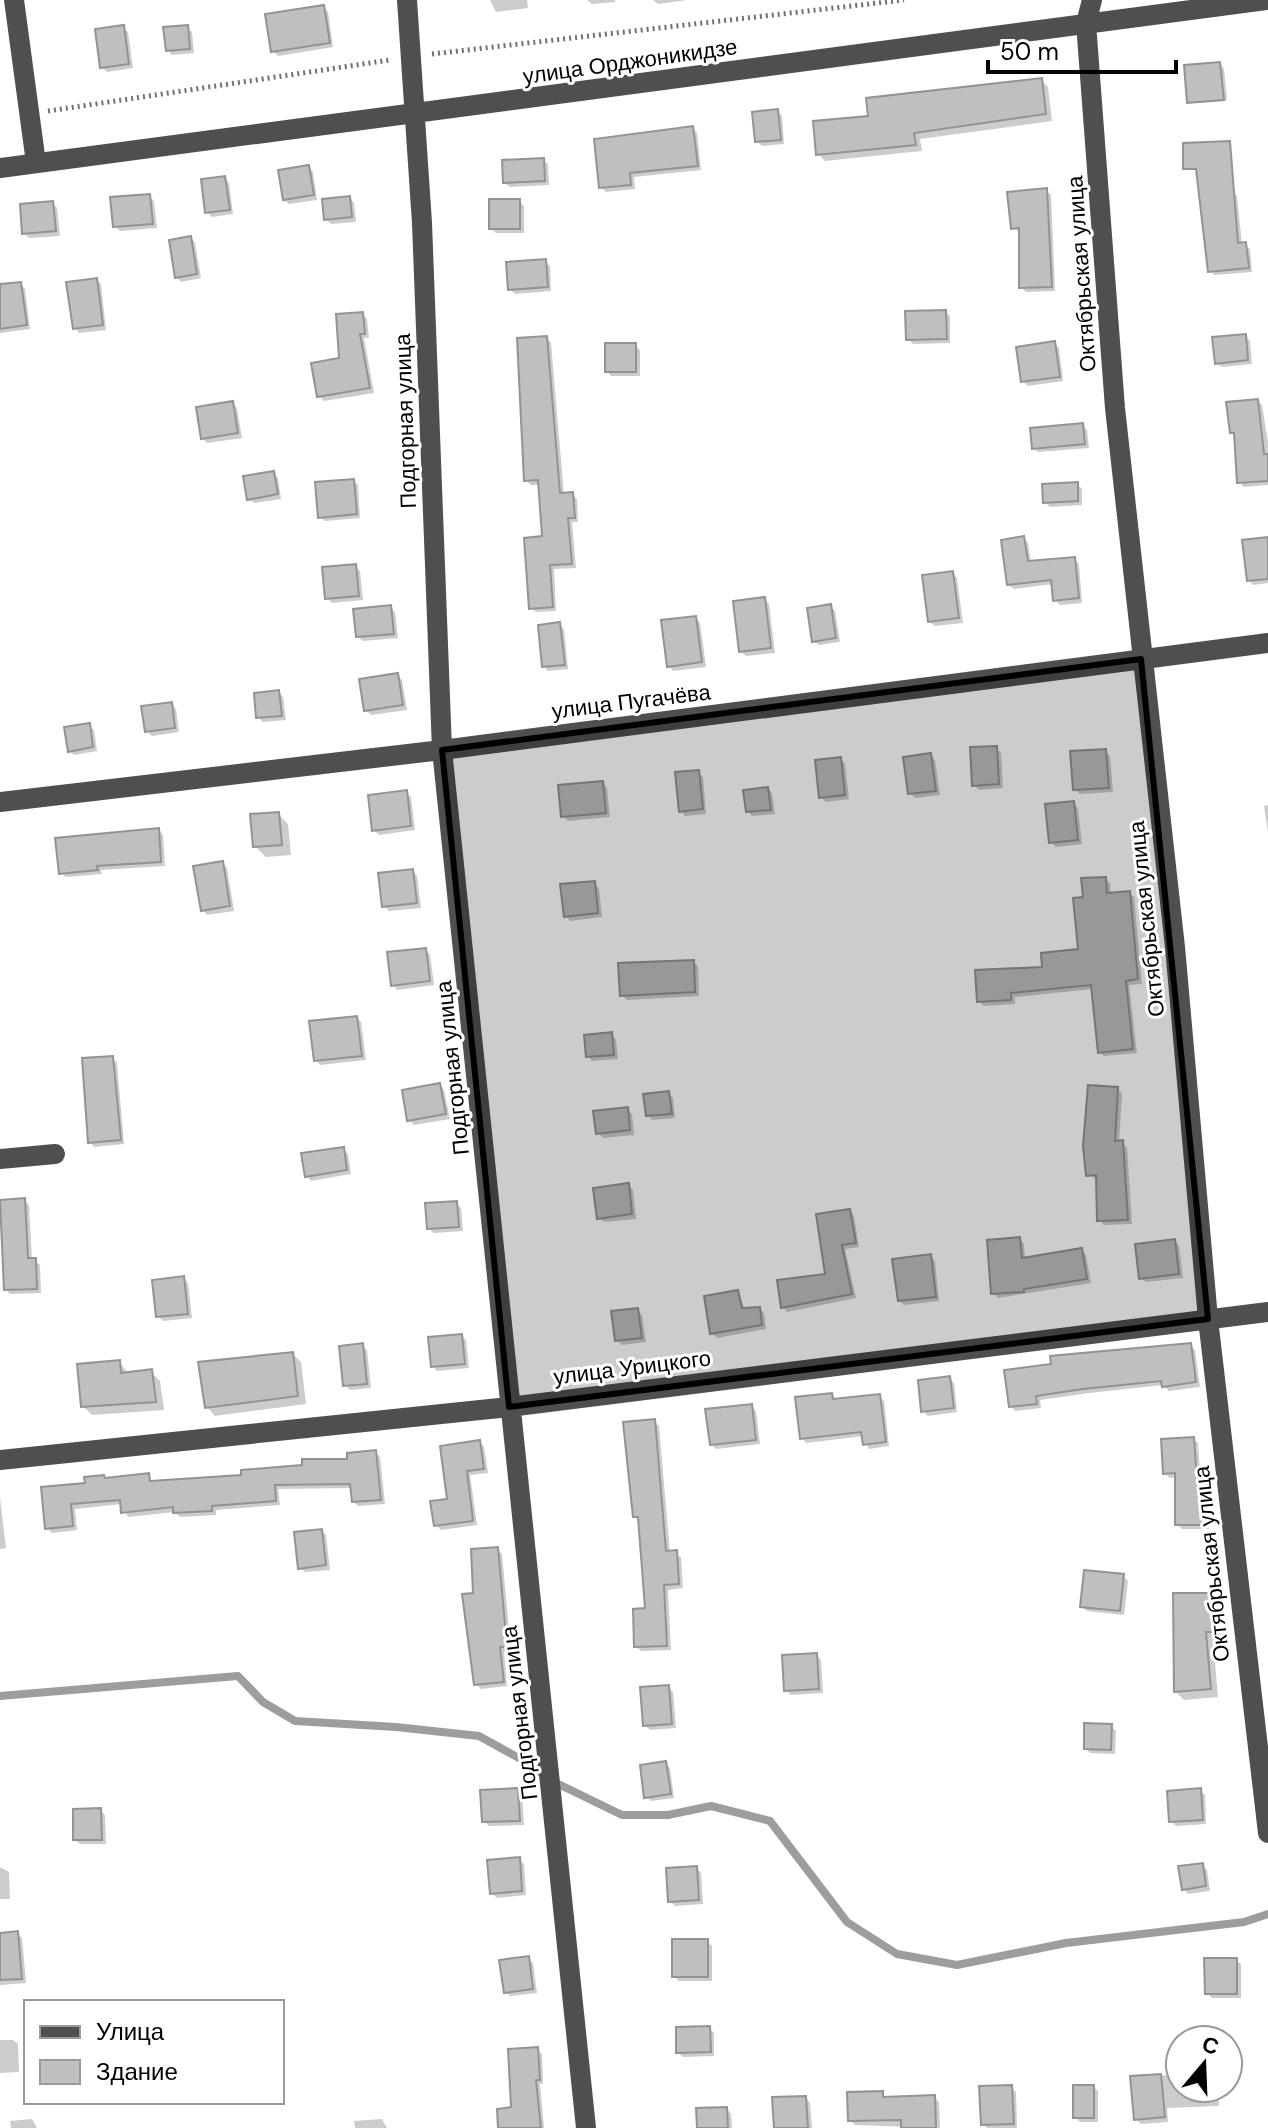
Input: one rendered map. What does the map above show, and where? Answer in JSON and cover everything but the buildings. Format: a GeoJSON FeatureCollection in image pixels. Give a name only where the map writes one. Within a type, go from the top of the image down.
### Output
{"type":"FeatureCollection","features":[{"type":"Feature","properties":{"kind":"street"},"geometry":{"type":"LineString","coordinates":[[14,0],[36,163]]}},
{"type":"Feature","properties":{"kind":"street","name":"Подгорная улица"},"geometry":{"type":"LineString","coordinates":[[407,0],[416,115],[442,750],[586,2128]]}},
{"type":"Feature","properties":{"kind":"street","name":"Октябрьская улица"},"geometry":{"type":"LineString","coordinates":[[1092,0],[1086,23],[1115,408],[1175,947],[1208,1319],[1268,1833]]}},
{"type":"Feature","properties":{"kind":"street","name":"улица Орджоникидзе"},"geometry":{"type":"LineString","coordinates":[[0,168],[1266,0]]}},
{"type":"Feature","properties":{"kind":"street","name":"улица Пугачёва"},"geometry":{"type":"LineString","coordinates":[[0,802],[442,750],[1268,643]]}},
{"type":"Feature","properties":{"kind":"street"},"geometry":{"type":"LineString","coordinates":[[0,1159],[55,1154]]}},
{"type":"Feature","properties":{"kind":"street","name":"улица Урицкого"},"geometry":{"type":"LineString","coordinates":[[0,1460],[509,1407],[1268,1312]]}},
{"type":"Feature","properties":{"kind":"path"},"geometry":{"type":"LineString","coordinates":[[29,114],[411,57],[904,0]]}},
{"type":"Feature","properties":{"kind":"highlighted area"},"geometry":{"type":"Polygon","coordinates":[[[1141,659],[1208,1319],[509,1407],[442,750],[1141,659]]]}},
{"type":"Feature","properties":{"kind":"waterway"},"geometry":{"type":"LineString","coordinates":[[0,1696],[238,1676],[263,1702],[295,1721],[479,1736],[526,1762],[552,1781],[622,1815],[668,1815],[711,1806],[770,1821],[847,1922],[897,1954],[957,1965],[1066,1943],[1244,1922],[1268,1914]]}}]}
